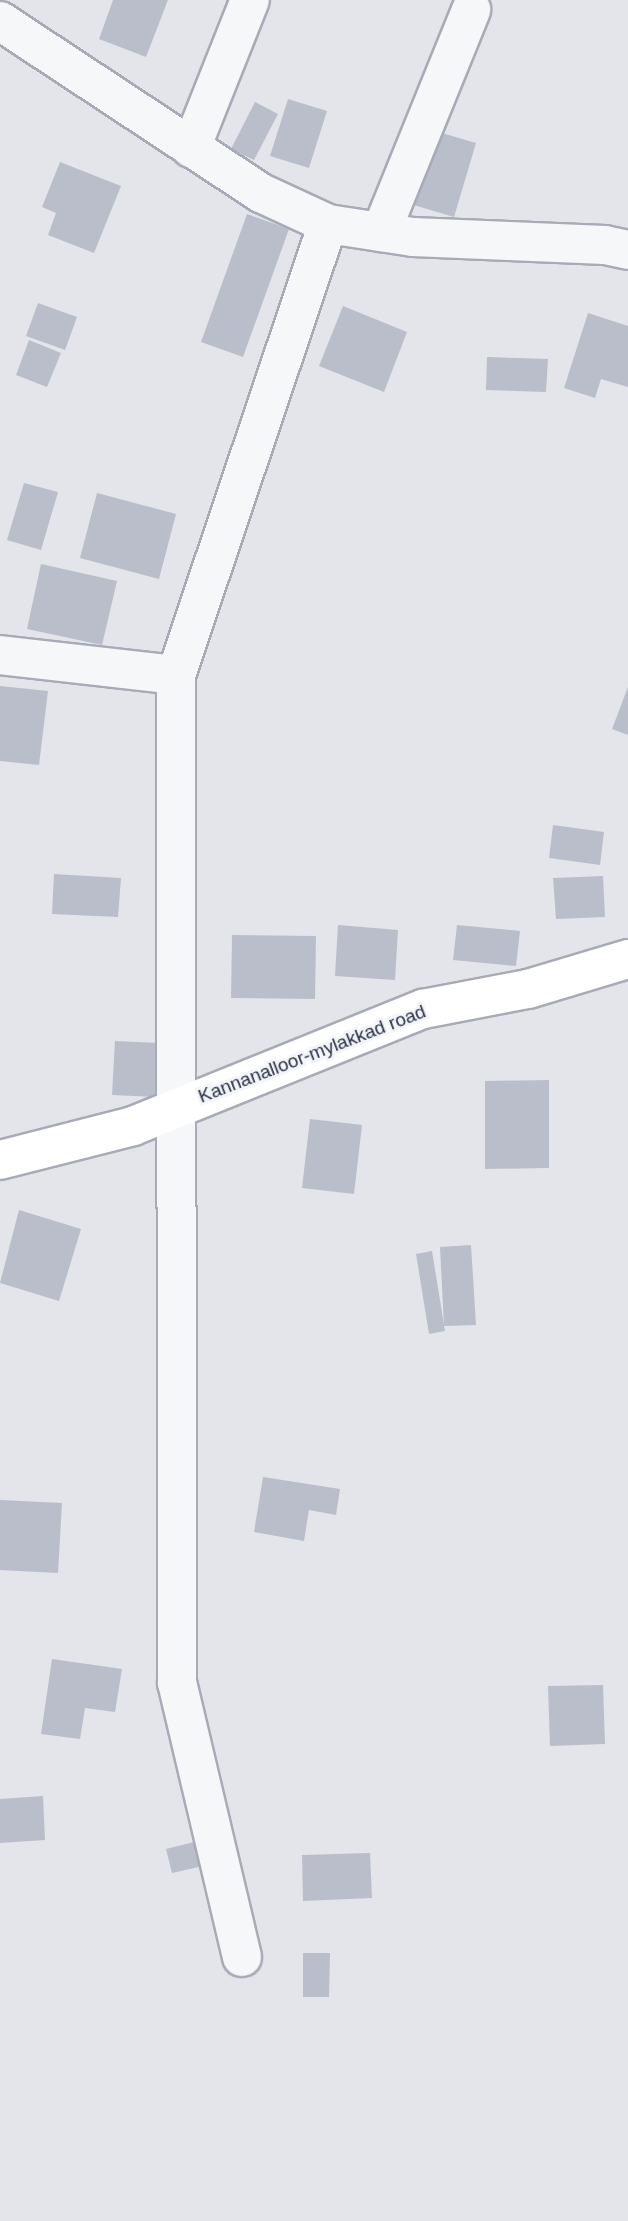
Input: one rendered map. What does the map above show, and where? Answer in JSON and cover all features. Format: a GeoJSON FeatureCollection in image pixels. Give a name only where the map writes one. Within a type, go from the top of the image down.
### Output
{"type":"FeatureCollection","features":[{"type":"Feature","properties":{"kind":"main road","name":"Kannanalloor-mylakkad road"},"geometry":{"type":"LineString","coordinates":[[0,1160],[133,1126],[423,1009],[528,989],[628,959]]}},
{"type":"Feature","properties":{"kind":"street"},"geometry":{"type":"LineString","coordinates":[[191,148],[250,0]]}},
{"type":"Feature","properties":{"kind":"street"},"geometry":{"type":"LineString","coordinates":[[381,232],[471,10]]}},
{"type":"Feature","properties":{"kind":"street"},"geometry":{"type":"LineString","coordinates":[[0,21],[72,65],[261,193],[328,224],[381,232],[605,244],[628,250]]}},
{"type":"Feature","properties":{"kind":"street"},"geometry":{"type":"LineString","coordinates":[[242,1957],[177,1683],[176,675],[328,224]]}},
{"type":"Feature","properties":{"kind":"street"},"geometry":{"type":"LineString","coordinates":[[0,655],[176,675]]}},
{"type":"Feature","properties":{"kind":"building"},"geometry":{"type":"Polygon","coordinates":[[[113,0],[168,0],[146,57],[99,39],[113,0]]]}},
{"type":"Feature","properties":{"kind":"building"},"geometry":{"type":"Polygon","coordinates":[[[288,99],[327,111],[309,168],[270,156],[288,99]]]}},
{"type":"Feature","properties":{"kind":"building"},"geometry":{"type":"Polygon","coordinates":[[[255,102],[278,114],[254,160],[231,149],[255,102]]]}},
{"type":"Feature","properties":{"kind":"building"},"geometry":{"type":"Polygon","coordinates":[[[418,126],[476,143],[454,217],[397,200],[418,126]]]}},
{"type":"Feature","properties":{"kind":"building"},"geometry":{"type":"Polygon","coordinates":[[[60,162],[121,186],[94,253],[48,235],[56,213],[42,207],[60,162]]]}},
{"type":"Feature","properties":{"kind":"building"},"geometry":{"type":"Polygon","coordinates":[[[247,214],[289,229],[243,357],[201,342],[247,214]]]}},
{"type":"Feature","properties":{"kind":"building"},"geometry":{"type":"Polygon","coordinates":[[[38,303],[77,317],[65,350],[26,336],[38,303]]]}},
{"type":"Feature","properties":{"kind":"building"},"geometry":{"type":"Polygon","coordinates":[[[343,306],[407,332],[384,392],[319,366],[343,306]]]}},
{"type":"Feature","properties":{"kind":"building"},"geometry":{"type":"Polygon","coordinates":[[[588,313],[628,326],[628,387],[601,379],[595,398],[564,388],[588,313]]]}},
{"type":"Feature","properties":{"kind":"building"},"geometry":{"type":"Polygon","coordinates":[[[29,340],[61,353],[47,387],[16,375],[29,340]]]}},
{"type":"Feature","properties":{"kind":"building"},"geometry":{"type":"Polygon","coordinates":[[[487,357],[548,359],[546,392],[486,390],[487,357]]]}},
{"type":"Feature","properties":{"kind":"building"},"geometry":{"type":"Polygon","coordinates":[[[24,483],[58,492],[41,550],[7,540],[24,483]]]}},
{"type":"Feature","properties":{"kind":"building"},"geometry":{"type":"Polygon","coordinates":[[[97,493],[176,514],[159,579],[80,558],[97,493]]]}},
{"type":"Feature","properties":{"kind":"building"},"geometry":{"type":"Polygon","coordinates":[[[41,564],[117,581],[102,645],[27,629],[41,564]]]}},
{"type":"Feature","properties":{"kind":"building"},"geometry":{"type":"Polygon","coordinates":[[[0,686],[48,691],[39,765],[0,761],[0,686]]]}},
{"type":"Feature","properties":{"kind":"building"},"geometry":{"type":"Polygon","coordinates":[[[628,687],[628,735],[612,729],[628,687]]]}},
{"type":"Feature","properties":{"kind":"building"},"geometry":{"type":"Polygon","coordinates":[[[553,825],[604,832],[600,865],[549,858],[553,825]]]}},
{"type":"Feature","properties":{"kind":"building"},"geometry":{"type":"Polygon","coordinates":[[[54,874],[121,878],[118,917],[52,914],[54,874]]]}},
{"type":"Feature","properties":{"kind":"building"},"geometry":{"type":"Polygon","coordinates":[[[603,876],[605,917],[556,919],[553,878],[603,876]]]}},
{"type":"Feature","properties":{"kind":"building"},"geometry":{"type":"Polygon","coordinates":[[[338,925],[398,930],[395,980],[335,976],[338,925]]]}},
{"type":"Feature","properties":{"kind":"building"},"geometry":{"type":"Polygon","coordinates":[[[457,925],[520,931],[516,966],[453,960],[457,925]]]}},
{"type":"Feature","properties":{"kind":"building"},"geometry":{"type":"Polygon","coordinates":[[[232,935],[316,936],[315,999],[231,998],[232,935]]]}},
{"type":"Feature","properties":{"kind":"building"},"geometry":{"type":"Polygon","coordinates":[[[115,1041],[159,1043],[156,1097],[112,1095],[115,1041]]]}},
{"type":"Feature","properties":{"kind":"building"},"geometry":{"type":"Polygon","coordinates":[[[549,1080],[549,1168],[485,1169],[485,1081],[549,1080]]]}},
{"type":"Feature","properties":{"kind":"building"},"geometry":{"type":"Polygon","coordinates":[[[310,1119],[362,1125],[354,1194],[302,1188],[310,1119]]]}},
{"type":"Feature","properties":{"kind":"building"},"geometry":{"type":"Polygon","coordinates":[[[19,1210],[81,1229],[59,1301],[0,1283],[19,1210]]]}},
{"type":"Feature","properties":{"kind":"building"},"geometry":{"type":"Polygon","coordinates":[[[471,1245],[476,1325],[444,1326],[440,1247],[471,1245]]]}},
{"type":"Feature","properties":{"kind":"building"},"geometry":{"type":"Polygon","coordinates":[[[432,1251],[445,1331],[429,1334],[416,1254],[432,1251]]]}},
{"type":"Feature","properties":{"kind":"building"},"geometry":{"type":"Polygon","coordinates":[[[263,1477],[340,1489],[336,1515],[309,1510],[304,1541],[254,1532],[263,1477]]]}},
{"type":"Feature","properties":{"kind":"building"},"geometry":{"type":"Polygon","coordinates":[[[0,1500],[62,1503],[58,1573],[0,1570],[0,1500]]]}},
{"type":"Feature","properties":{"kind":"building"},"geometry":{"type":"Polygon","coordinates":[[[52,1659],[122,1669],[115,1712],[85,1708],[80,1739],[41,1734],[52,1659]]]}},
{"type":"Feature","properties":{"kind":"building"},"geometry":{"type":"Polygon","coordinates":[[[603,1685],[605,1744],[550,1746],[548,1686],[603,1685]]]}},
{"type":"Feature","properties":{"kind":"building"},"geometry":{"type":"Polygon","coordinates":[[[43,1796],[45,1840],[0,1843],[0,1799],[43,1796]]]}},
{"type":"Feature","properties":{"kind":"building"},"geometry":{"type":"Polygon","coordinates":[[[210,1838],[216,1863],[172,1873],[166,1849],[210,1838]]]}},
{"type":"Feature","properties":{"kind":"building"},"geometry":{"type":"Polygon","coordinates":[[[370,1853],[372,1898],[303,1901],[302,1855],[370,1853]]]}},
{"type":"Feature","properties":{"kind":"building"},"geometry":{"type":"Polygon","coordinates":[[[303,1953],[330,1953],[329,1997],[303,1997],[303,1953]]]}}]}
